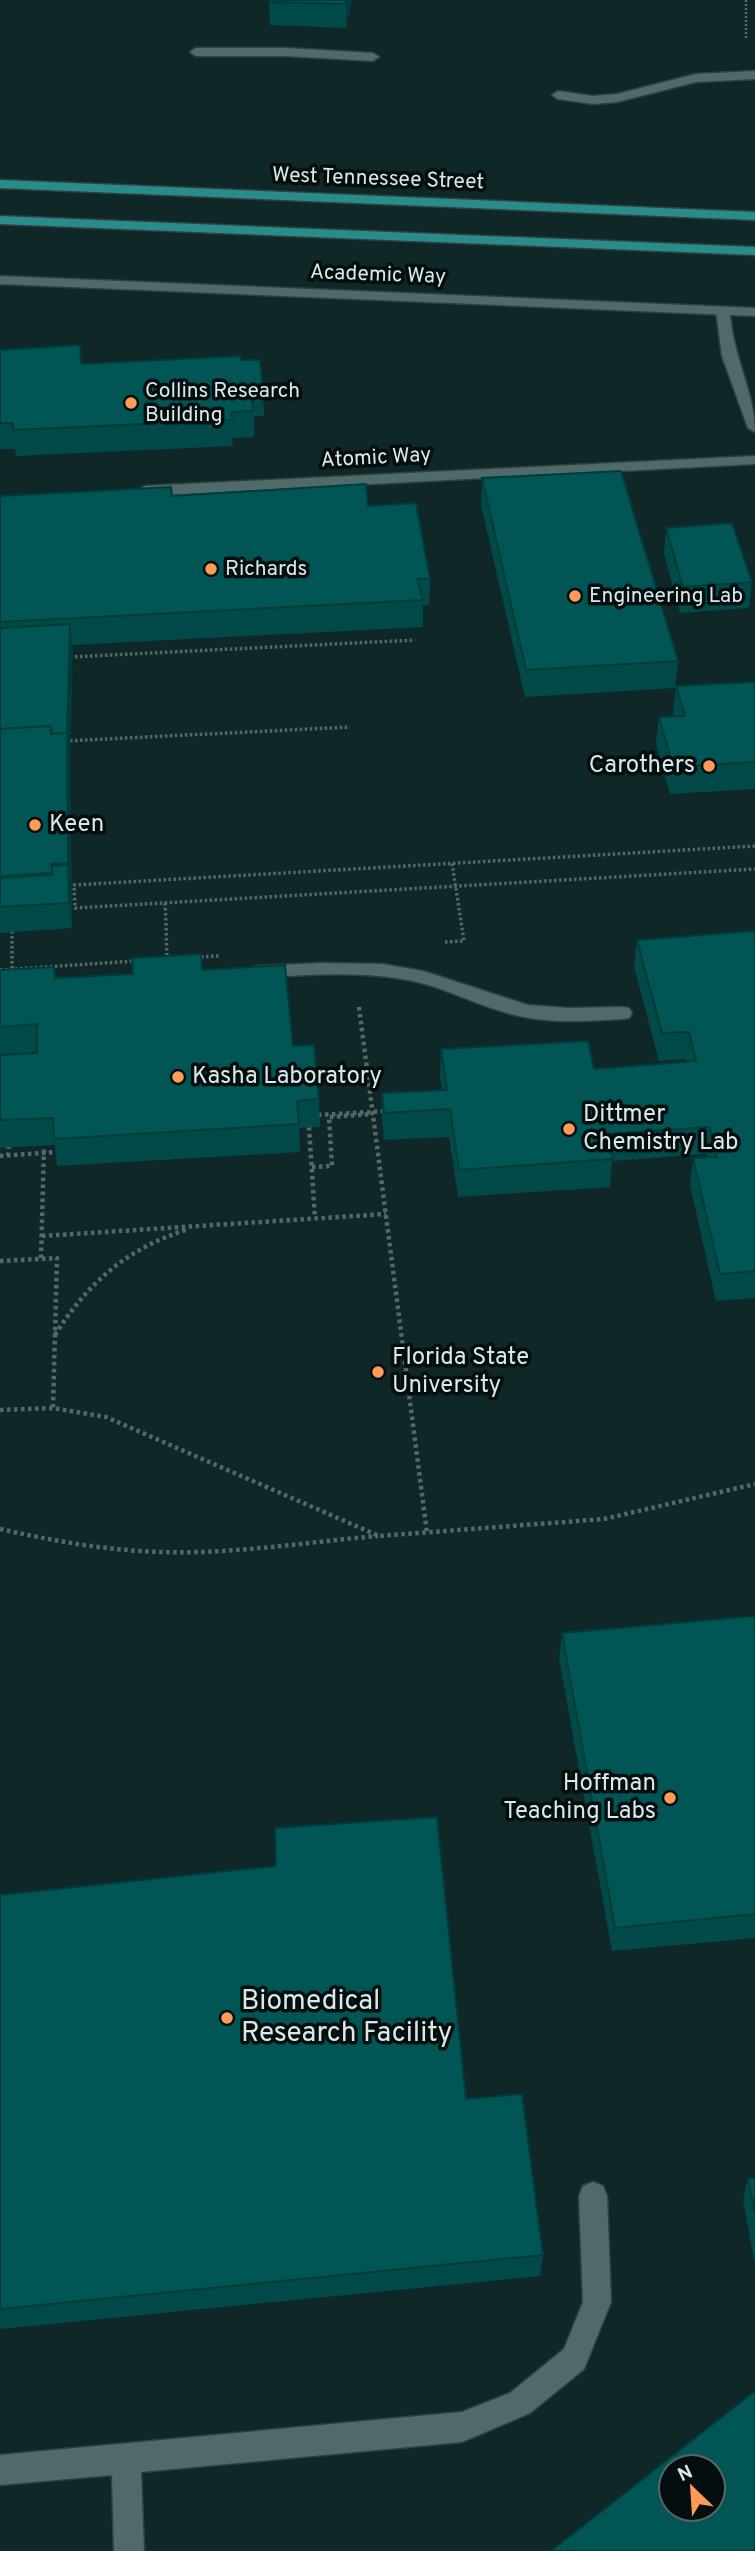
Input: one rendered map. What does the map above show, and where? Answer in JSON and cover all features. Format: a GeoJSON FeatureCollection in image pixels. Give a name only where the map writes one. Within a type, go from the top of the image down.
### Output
{"type":"FeatureCollection","features":[{"type":"Feature","properties":{"kind":"main road","name":"West Tennessee Street"},"geometry":{"type":"LineString","coordinates":[[0,184],[755,216]]}},
{"type":"Feature","properties":{"kind":"main road"},"geometry":{"type":"LineString","coordinates":[[0,220],[755,251]]}},
{"type":"Feature","properties":{"kind":"street"},"geometry":{"type":"LineString","coordinates":[[196,52],[286,52],[373,57]]}},
{"type":"Feature","properties":{"kind":"street"},"geometry":{"type":"LineString","coordinates":[[558,95],[593,100],[617,98],[696,78],[755,75]]}},
{"type":"Feature","properties":{"kind":"street","name":"Academic Way"},"geometry":{"type":"LineString","coordinates":[[0,280],[755,312]]}},
{"type":"Feature","properties":{"kind":"street"},"geometry":{"type":"LineString","coordinates":[[723,311],[723,330],[730,363],[755,428]]}},
{"type":"Feature","properties":{"kind":"street","name":"Atomic Way"},"geometry":{"type":"LineString","coordinates":[[126,492],[755,460]]}},
{"type":"Feature","properties":{"kind":"street"},"geometry":{"type":"LineString","coordinates":[[235,973],[354,968],[425,977],[526,1011],[560,1015],[622,1013]]}},
{"type":"Feature","properties":{"kind":"street"},"geometry":{"type":"LineString","coordinates":[[0,2470],[462,2427],[520,2403],[574,2358],[597,2302],[593,2196]]}},
{"type":"Feature","properties":{"kind":"street"},"geometry":{"type":"LineString","coordinates":[[126,2458],[128,2551]]}},
{"type":"Feature","properties":{"kind":"path"},"geometry":{"type":"LineString","coordinates":[[60,657],[415,640]]}},
{"type":"Feature","properties":{"kind":"path"},"geometry":{"type":"LineString","coordinates":[[59,742],[350,727]]}},
{"type":"Feature","properties":{"kind":"path"},"geometry":{"type":"LineString","coordinates":[[755,846],[75,885],[74,901],[75,908],[755,869]]}},
{"type":"Feature","properties":{"kind":"path"},"geometry":{"type":"LineString","coordinates":[[453,863],[462,928]]}},
{"type":"Feature","properties":{"kind":"path"},"geometry":{"type":"LineString","coordinates":[[62,901],[74,901]]}},
{"type":"Feature","properties":{"kind":"path"},"geometry":{"type":"LineString","coordinates":[[166,903],[168,972]]}},
{"type":"Feature","properties":{"kind":"path"},"geometry":{"type":"LineString","coordinates":[[12,984],[13,918]]}},
{"type":"Feature","properties":{"kind":"path"},"geometry":{"type":"LineString","coordinates":[[354,968],[427,1533]]}},
{"type":"Feature","properties":{"kind":"path"},"geometry":{"type":"LineString","coordinates":[[318,1115],[394,1111]]}},
{"type":"Feature","properties":{"kind":"path"},"geometry":{"type":"LineString","coordinates":[[312,1167],[332,1166],[329,1117],[373,1114]]}},
{"type":"Feature","properties":{"kind":"path"},"geometry":{"type":"LineString","coordinates":[[309,1127],[316,1219]]}},
{"type":"Feature","properties":{"kind":"path"},"geometry":{"type":"LineString","coordinates":[[8,1156],[9,1129]]}},
{"type":"Feature","properties":{"kind":"path"},"geometry":{"type":"LineString","coordinates":[[41,1258],[44,1147]]}},
{"type":"Feature","properties":{"kind":"path"},"geometry":{"type":"LineString","coordinates":[[0,1156],[57,1152]]}},
{"type":"Feature","properties":{"kind":"path"},"geometry":{"type":"LineString","coordinates":[[42,1237],[386,1214]]}},
{"type":"Feature","properties":{"kind":"path"},"geometry":{"type":"LineString","coordinates":[[55,1336],[87,1287],[113,1264],[145,1244],[202,1226]]}},
{"type":"Feature","properties":{"kind":"path"},"geometry":{"type":"LineString","coordinates":[[0,1261],[57,1258],[53,1408]]}},
{"type":"Feature","properties":{"kind":"path"},"geometry":{"type":"LineString","coordinates":[[0,1410],[53,1408],[106,1417],[379,1536]]}},
{"type":"Feature","properties":{"kind":"path"},"geometry":{"type":"LineString","coordinates":[[0,1529],[62,1541],[139,1551],[220,1549],[604,1519],[755,1484]]}},
{"type":"Feature","properties":{"kind":"building"},"geometry":{"type":"Polygon","coordinates":[[[347,0],[346,4],[269,2],[347,0]]]}},
{"type":"Feature","properties":{"kind":"building","name":"Collins Research Building"},"geometry":{"type":"Polygon","coordinates":[[[80,345],[81,364],[241,356],[241,360],[260,360],[263,390],[251,390],[253,411],[231,412],[232,420],[13,430],[13,423],[0,423],[0,350],[80,345]]]}},
{"type":"Feature","properties":{"kind":"building","name":"Engineering Lab"},"geometry":{"type":"Polygon","coordinates":[[[621,471],[678,661],[526,670],[482,478],[621,471]]]}},
{"type":"Feature","properties":{"kind":"building","name":"Richards"},"geometry":{"type":"Polygon","coordinates":[[[366,484],[368,506],[416,503],[430,579],[417,579],[423,600],[0,622],[0,496],[171,487],[172,496],[366,484]]]}},
{"type":"Feature","properties":{"kind":"building"},"geometry":{"type":"Polygon","coordinates":[[[732,523],[752,582],[683,587],[666,528],[732,523]]]}},
{"type":"Feature","properties":{"kind":"building"},"geometry":{"type":"Polygon","coordinates":[[[70,624],[67,735],[52,734],[51,726],[0,729],[0,628],[70,624]]]}},
{"type":"Feature","properties":{"kind":"building","name":"Carothers"},"geometry":{"type":"Polygon","coordinates":[[[755,682],[755,762],[673,767],[659,717],[685,716],[676,686],[755,682]]]}},
{"type":"Feature","properties":{"kind":"building","name":"Keen"},"geometry":{"type":"Polygon","coordinates":[[[51,726],[51,734],[67,733],[68,863],[51,864],[52,873],[0,876],[0,729],[51,726]]]}},
{"type":"Feature","properties":{"kind":"building"},"geometry":{"type":"Polygon","coordinates":[[[68,865],[69,903],[0,907],[0,878],[52,875],[52,866],[68,865]]]}},
{"type":"Feature","properties":{"kind":"building","name":"Dittmer Chemistry Lab"},"geometry":{"type":"Polygon","coordinates":[[[755,931],[755,1271],[720,1274],[693,1158],[717,1157],[710,1127],[608,1134],[613,1159],[459,1170],[450,1109],[384,1113],[382,1093],[447,1090],[441,1049],[588,1041],[594,1069],[696,1061],[689,1032],[662,1033],[637,940],[755,931]]]}},
{"type":"Feature","properties":{"kind":"building","name":"Kasha Laboratory"},"geometry":{"type":"Polygon","coordinates":[[[201,954],[202,970],[285,965],[293,1046],[314,1045],[319,1099],[297,1101],[299,1124],[54,1139],[53,1118],[0,1120],[0,1055],[37,1053],[37,1024],[0,1027],[0,970],[54,967],[55,978],[133,974],[132,958],[201,954]]]}},
{"type":"Feature","properties":{"kind":"building","name":"Hoffman Teaching Labs"},"geometry":{"type":"Polygon","coordinates":[[[755,1616],[755,1914],[615,1928],[562,1633],[755,1616]]]}},
{"type":"Feature","properties":{"kind":"building","name":"Biomedical Research Facility"},"geometry":{"type":"Polygon","coordinates":[[[437,1817],[466,2099],[522,2094],[543,2255],[0,2309],[0,1895],[276,1866],[275,1828],[437,1817]]]}},
{"type":"Feature","properties":{"kind":"building"},"geometry":{"type":"Polygon","coordinates":[[[748,2178],[755,2178],[755,2213],[748,2178]]]}},
{"type":"Feature","properties":{"kind":"building"},"geometry":{"type":"Polygon","coordinates":[[[755,2391],[755,2551],[551,2551],[657,2468],[657,2523],[727,2523],[727,2453],[676,2453],[755,2391]]]}},
{"type":"Feature","properties":{"kind":"place","name":"Collins Research Building"},"geometry":{"type":"Point","coordinates":[131,403]}},
{"type":"Feature","properties":{"kind":"place","name":"Richards"},"geometry":{"type":"Point","coordinates":[211,569]}},
{"type":"Feature","properties":{"kind":"place","name":"Engineering Lab"},"geometry":{"type":"Point","coordinates":[575,596]}},
{"type":"Feature","properties":{"kind":"place","name":"Carothers"},"geometry":{"type":"Point","coordinates":[709,766]}},
{"type":"Feature","properties":{"kind":"place","name":"Keen"},"geometry":{"type":"Point","coordinates":[35,825]}},
{"type":"Feature","properties":{"kind":"place","name":"Kasha Laboratory"},"geometry":{"type":"Point","coordinates":[178,1077]}},
{"type":"Feature","properties":{"kind":"place","name":"Dittmer Chemistry Lab"},"geometry":{"type":"Point","coordinates":[569,1129]}},
{"type":"Feature","properties":{"kind":"place","name":"Florida State University"},"geometry":{"type":"Point","coordinates":[378,1372]}},
{"type":"Feature","properties":{"kind":"place","name":"Hoffman Teaching Labs"},"geometry":{"type":"Point","coordinates":[670,1798]}},
{"type":"Feature","properties":{"kind":"place","name":"Biomedical Research Facility"},"geometry":{"type":"Point","coordinates":[227,2018]}}]}
